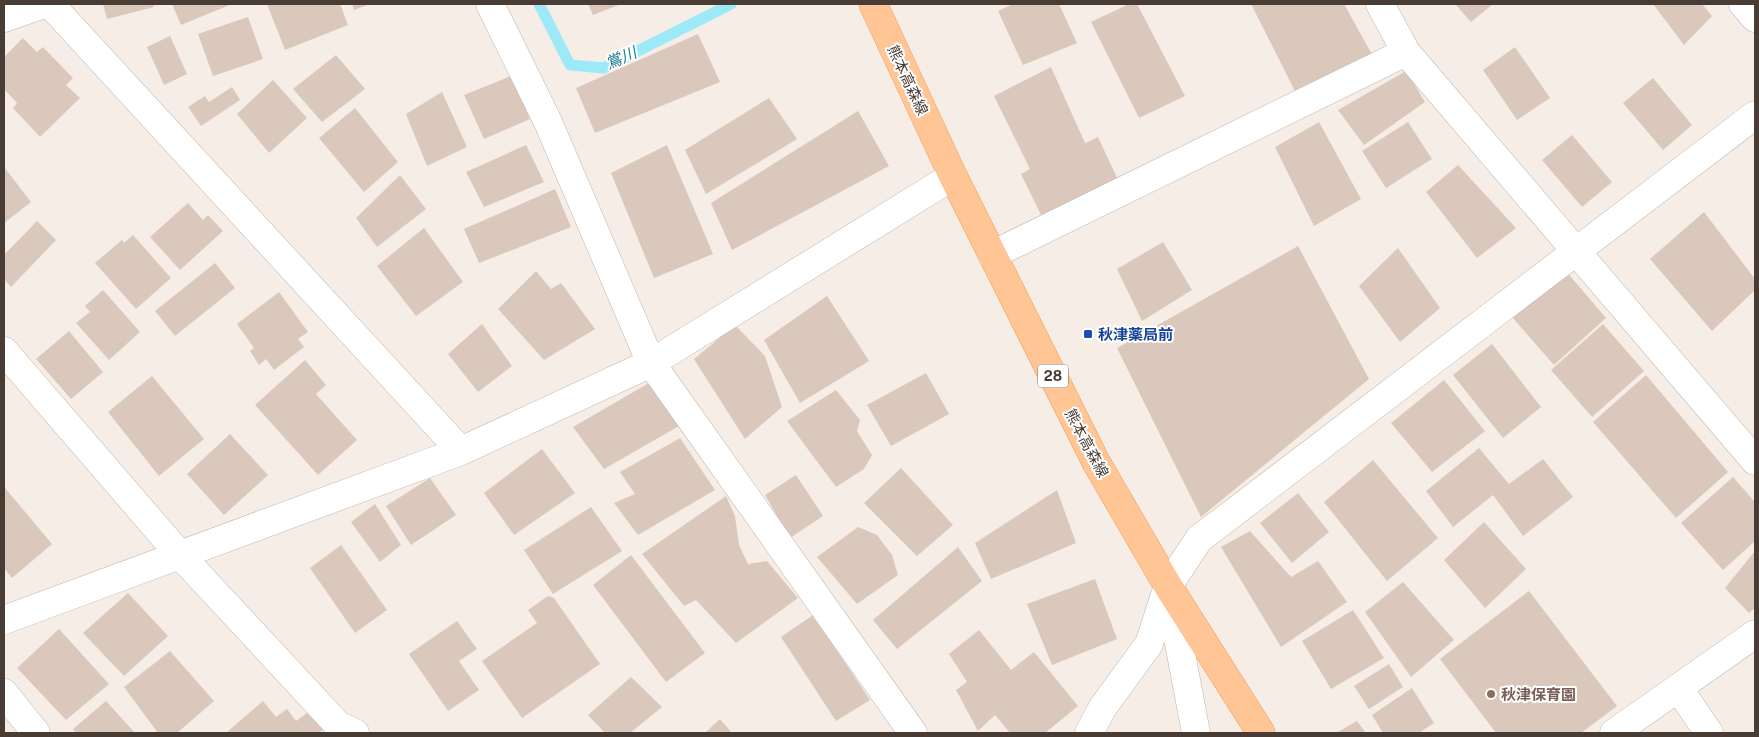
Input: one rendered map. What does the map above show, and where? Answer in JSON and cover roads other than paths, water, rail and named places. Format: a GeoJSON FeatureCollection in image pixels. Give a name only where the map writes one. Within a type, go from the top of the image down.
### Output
{"type":"FeatureCollection","features":[{"type":"Feature","properties":{"kind":"main road","name":"熊本高森線"},"geometry":{"type":"LineString","coordinates":[[873,4],[952,176],[1096,462],[1168,586],[1261,733]]}},
{"type":"Feature","properties":{"kind":"street"},"geometry":{"type":"LineString","coordinates":[[4,18],[44,4]]}},
{"type":"Feature","properties":{"kind":"street"},"geometry":{"type":"LineString","coordinates":[[50,4],[461,451]]}},
{"type":"Feature","properties":{"kind":"street"},"geometry":{"type":"LineString","coordinates":[[490,4],[548,122],[651,363],[913,733]]}},
{"type":"Feature","properties":{"kind":"street"},"geometry":{"type":"LineString","coordinates":[[1380,4],[1406,52],[1755,461]]}},
{"type":"Feature","properties":{"kind":"street"},"geometry":{"type":"LineString","coordinates":[[1742,4],[1755,18]]}},
{"type":"Feature","properties":{"kind":"street"},"geometry":{"type":"LineString","coordinates":[[992,255],[1406,52]]}},
{"type":"Feature","properties":{"kind":"street"},"geometry":{"type":"LineString","coordinates":[[1089,733],[1103,707],[1149,644],[1168,586],[1199,539],[1575,250],[1755,115]]}},
{"type":"Feature","properties":{"kind":"street"},"geometry":{"type":"LineString","coordinates":[[4,620],[461,451],[651,363],[952,176]]}},
{"type":"Feature","properties":{"kind":"street"},"geometry":{"type":"LineString","coordinates":[[4,351],[180,555],[338,725],[355,733]]}},
{"type":"Feature","properties":{"kind":"street"},"geometry":{"type":"LineString","coordinates":[[1168,586],[1196,733]]}},
{"type":"Feature","properties":{"kind":"street"},"geometry":{"type":"LineString","coordinates":[[1614,733],[1755,634]]}},
{"type":"Feature","properties":{"kind":"street"},"geometry":{"type":"LineString","coordinates":[[1679,689],[1709,733]]}},
{"type":"Feature","properties":{"kind":"street"},"geometry":{"type":"LineString","coordinates":[[4,693],[36,733]]}},
{"type":"Feature","properties":{"kind":"waterway","name":"鴬川"},"geometry":{"type":"LineString","coordinates":[[539,4],[570,65],[604,68],[731,4]]}},
{"type":"Feature","properties":{"kind":"place","name":"秋津薬局前"},"geometry":{"type":"Point","coordinates":[1088,334]}},
{"type":"Feature","properties":{"kind":"place","name":"秋津保育園"},"geometry":{"type":"Point","coordinates":[1491,694]}}]}
